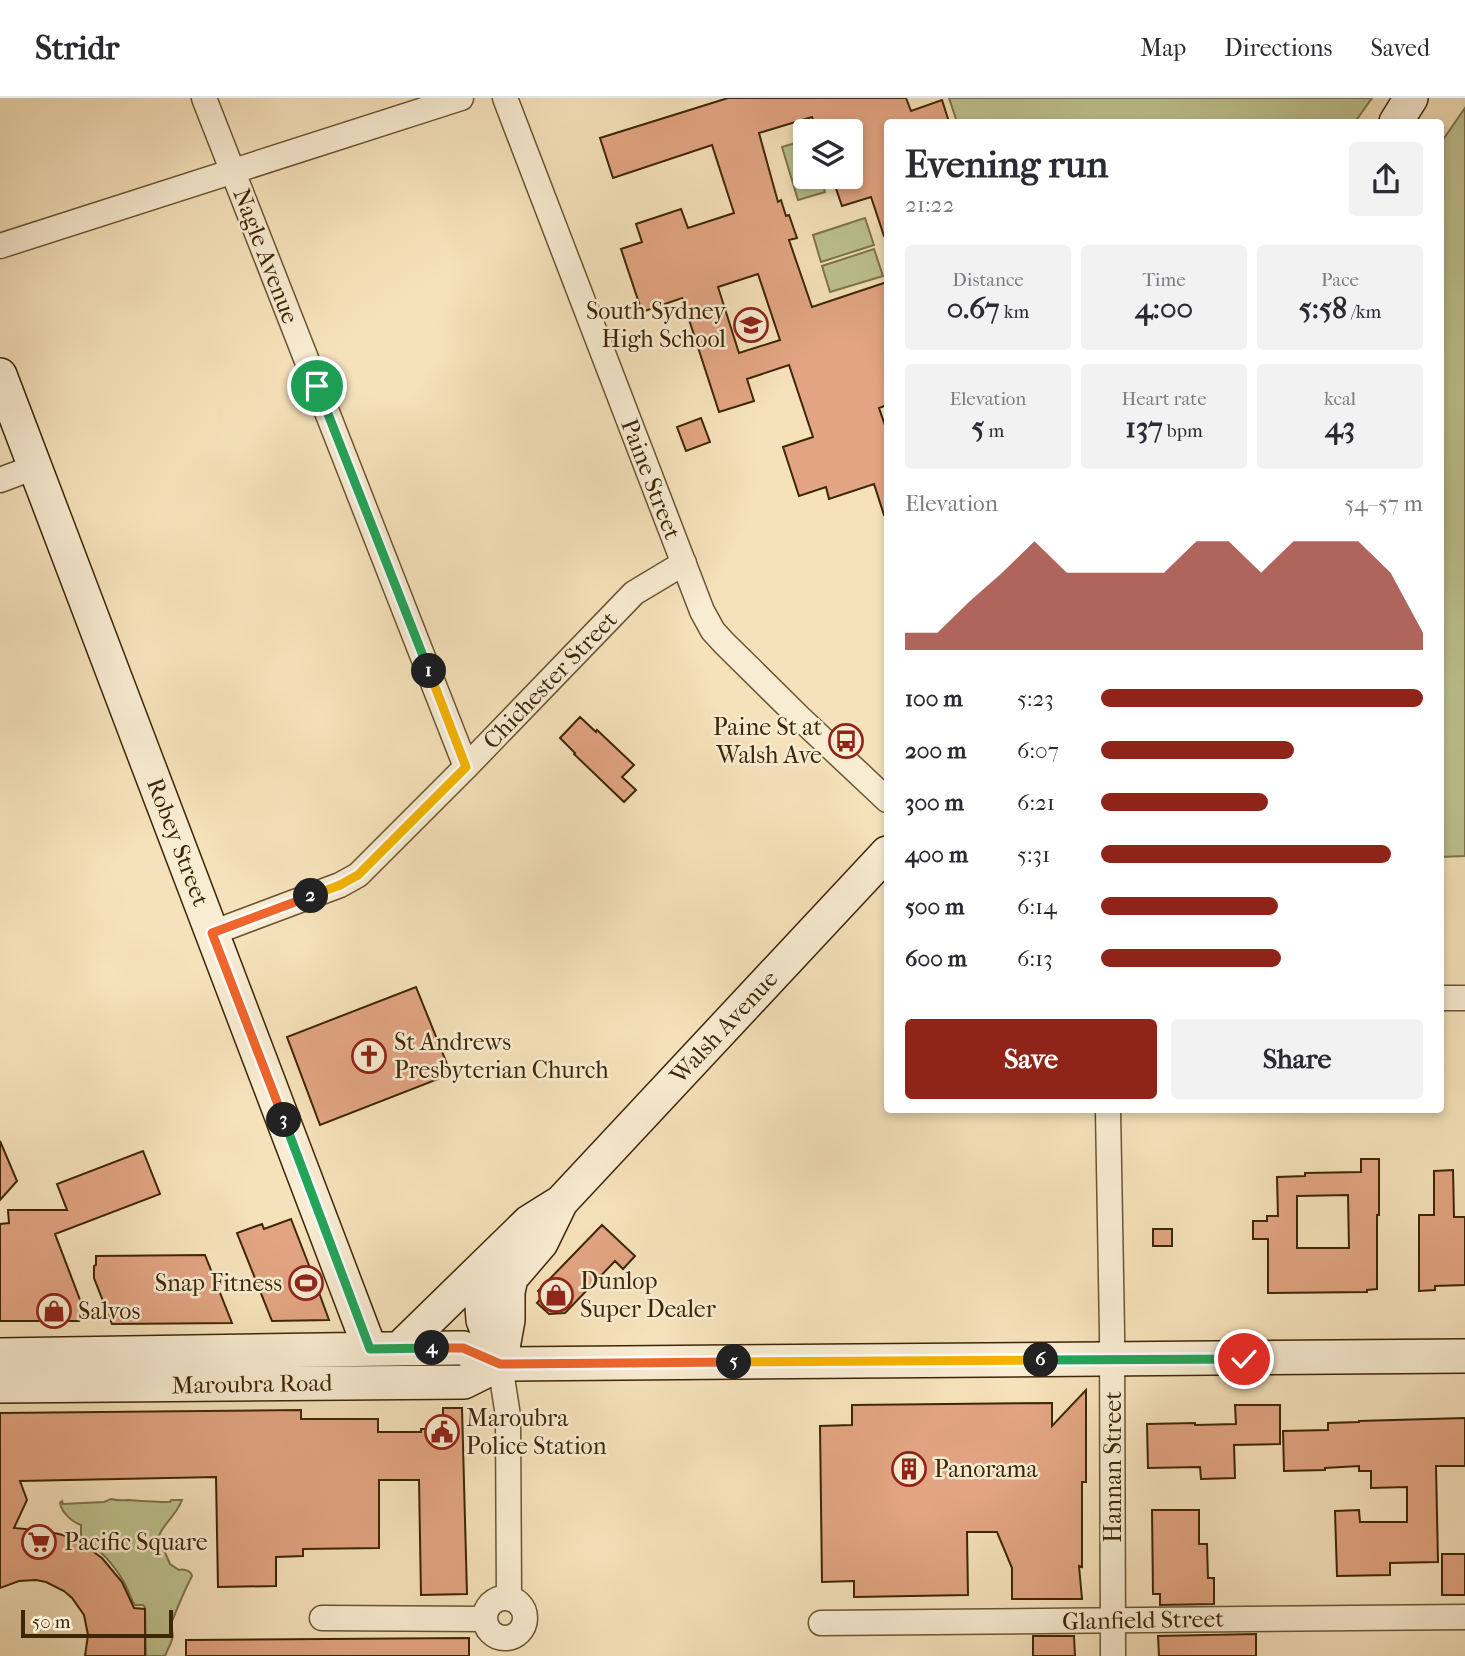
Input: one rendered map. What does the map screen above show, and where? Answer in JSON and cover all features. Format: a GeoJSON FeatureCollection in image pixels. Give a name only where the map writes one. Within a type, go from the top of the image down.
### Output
{"type":"FeatureCollection","features":[{"type":"Feature","properties":{"kind":"main road"},"geometry":{"type":"LineString","coordinates":[[1398,119],[1412,98]]}},
{"type":"Feature","properties":{"kind":"main road","name":"Robey Street"},"geometry":{"type":"LineString","coordinates":[[0,375],[212,933],[385,1349]]}},
{"type":"Feature","properties":{"kind":"main road","name":"Walsh Avenue"},"geometry":{"type":"LineString","coordinates":[[385,1349],[485,1266],[529,1222],[561,1202],[884,856]]}},
{"type":"Feature","properties":{"kind":"main road","name":"Walsh Avenue"},"geometry":{"type":"LineString","coordinates":[[500,1364],[508,1320],[511,1278],[541,1243],[561,1202]]}},
{"type":"Feature","properties":{"kind":"main road"},"geometry":{"type":"LineString","coordinates":[[485,1266],[481,1293],[483,1320],[500,1364]]}},
{"type":"Feature","properties":{"kind":"main road","name":"Maroubra Road"},"geometry":{"type":"LineString","coordinates":[[0,1355],[463,1348],[500,1364],[1465,1356]]}},
{"type":"Feature","properties":{"kind":"main road","name":"Maroubra Road"},"geometry":{"type":"LineString","coordinates":[[0,1386],[464,1382],[500,1364]]}},
{"type":"Feature","properties":{"kind":"street","name":"Nagle Avenue"},"geometry":{"type":"LineString","coordinates":[[204,98],[466,767]]}},
{"type":"Feature","properties":{"kind":"street"},"geometry":{"type":"LineString","coordinates":[[0,246],[461,98]]}},
{"type":"Feature","properties":{"kind":"street","name":"Paine Street"},"geometry":{"type":"LineString","coordinates":[[505,98],[702,611],[718,637],[884,797]]}},
{"type":"Feature","properties":{"kind":"street"},"geometry":{"type":"LineString","coordinates":[[0,480],[35,467]]}},
{"type":"Feature","properties":{"kind":"street","name":"Chichester Street"},"geometry":{"type":"LineString","coordinates":[[212,933],[340,885],[358,875],[634,593],[684,564]]}},
{"type":"Feature","properties":{"kind":"street"},"geometry":{"type":"LineString","coordinates":[[1444,998],[1465,998]]}},
{"type":"Feature","properties":{"kind":"street","name":"Hannan Street"},"geometry":{"type":"LineString","coordinates":[[1108,1113],[1113,1656]]}},
{"type":"Feature","properties":{"kind":"street"},"geometry":{"type":"LineString","coordinates":[[500,1364],[508,1416],[509,1598]]}},
{"type":"Feature","properties":{"kind":"street"},"geometry":{"type":"LineString","coordinates":[[503,1598],[514,1600],[522,1606],[526,1618],[519,1634],[509,1639],[503,1647],[488,1630],[485,1619],[485,1613],[492,1603],[503,1598]]}},
{"type":"Feature","properties":{"kind":"street","name":"Glanfield Street"},"geometry":{"type":"LineString","coordinates":[[821,1623],[1465,1617]]}},
{"type":"Feature","properties":{"kind":"street"},"geometry":{"type":"LineString","coordinates":[[322,1618],[485,1619]]}},
{"type":"Feature","properties":{"kind":"green space"},"geometry":{"type":"Polygon","coordinates":[[[949,98],[1372,98],[1357,119],[956,119],[949,98]]]}},
{"type":"Feature","properties":{"kind":"green space"},"geometry":{"type":"Polygon","coordinates":[[[1465,108],[1465,856],[1444,857],[1444,138],[1465,108]]]}},
{"type":"Feature","properties":{"kind":"green space"},"geometry":{"type":"Polygon","coordinates":[[[793,144],[793,183],[782,147],[793,144]]]}},
{"type":"Feature","properties":{"kind":"green space"},"geometry":{"type":"Polygon","coordinates":[[[795,189],[824,189],[825,192],[798,200],[795,189]]]}},
{"type":"Feature","properties":{"kind":"green space"},"geometry":{"type":"Polygon","coordinates":[[[865,218],[874,245],[821,262],[813,235],[865,218]]]}},
{"type":"Feature","properties":{"kind":"green space"},"geometry":{"type":"Polygon","coordinates":[[[874,249],[883,276],[830,292],[822,266],[874,249]]]}},
{"type":"Feature","properties":{"kind":"green space"},"geometry":{"type":"Polygon","coordinates":[[[111,1499],[165,1502],[182,1500],[162,1529],[157,1542],[157,1550],[164,1550],[170,1564],[179,1570],[189,1571],[192,1576],[170,1626],[173,1637],[165,1656],[146,1656],[145,1607],[135,1605],[116,1570],[100,1552],[81,1538],[81,1525],[68,1517],[60,1503],[104,1502],[111,1499]]]}},
{"type":"Feature","properties":{"kind":"building"},"geometry":{"type":"Polygon","coordinates":[[[728,98],[906,98],[911,111],[942,100],[948,119],[884,119],[884,236],[871,197],[842,206],[836,189],[863,189],[863,119],[793,119],[793,123],[759,133],[778,202],[781,200],[786,216],[789,215],[797,238],[789,240],[812,307],[884,283],[884,406],[879,408],[884,422],[884,515],[874,484],[829,499],[826,487],[799,496],[783,447],[813,437],[789,365],[747,379],[754,401],[719,412],[682,298],[642,312],[621,249],[642,242],[636,224],[681,209],[688,228],[734,213],[712,145],[613,178],[600,138],[728,98]],[[758,274],[718,287],[739,353],[780,340],[758,274]]]}},
{"type":"Feature","properties":{"kind":"building"},"geometry":{"type":"Polygon","coordinates":[[[701,418],[710,442],[686,451],[677,427],[701,418]]]}},
{"type":"Feature","properties":{"kind":"building"},"geometry":{"type":"Polygon","coordinates":[[[580,717],[634,765],[622,777],[636,790],[624,802],[560,738],[580,717]]]}},
{"type":"Feature","properties":{"kind":"building","name":"St Andrews Presbyterian Church"},"geometry":{"type":"Polygon","coordinates":[[[416,987],[451,1074],[320,1125],[287,1037],[416,987]]]}},
{"type":"Feature","properties":{"kind":"building"},"geometry":{"type":"Polygon","coordinates":[[[0,1141],[17,1181],[0,1200],[0,1141]]]}},
{"type":"Feature","properties":{"kind":"building"},"geometry":{"type":"Polygon","coordinates":[[[143,1151],[160,1194],[55,1234],[85,1313],[79,1321],[0,1321],[0,1224],[9,1223],[8,1210],[67,1210],[57,1184],[143,1151]]]}},
{"type":"Feature","properties":{"kind":"building"},"geometry":{"type":"Polygon","coordinates":[[[1361,1159],[1379,1159],[1377,1289],[1367,1292],[1268,1293],[1268,1239],[1253,1239],[1253,1221],[1267,1221],[1267,1216],[1278,1216],[1277,1177],[1305,1176],[1305,1173],[1361,1172],[1361,1159]],[[1348,1195],[1297,1196],[1297,1248],[1349,1248],[1348,1195]]]}},
{"type":"Feature","properties":{"kind":"building"},"geometry":{"type":"Polygon","coordinates":[[[1453,1170],[1454,1217],[1465,1217],[1465,1285],[1435,1286],[1435,1290],[1419,1291],[1419,1215],[1434,1215],[1434,1171],[1453,1170]]]}},
{"type":"Feature","properties":{"kind":"building"},"geometry":{"type":"Polygon","coordinates":[[[291,1219],[329,1320],[272,1321],[237,1233],[262,1224],[264,1229],[291,1219]]]}},
{"type":"Feature","properties":{"kind":"building"},"geometry":{"type":"Polygon","coordinates":[[[602,1225],[635,1256],[623,1269],[615,1261],[565,1313],[549,1314],[537,1303],[543,1296],[538,1291],[602,1225]]]}},
{"type":"Feature","properties":{"kind":"building"},"geometry":{"type":"Polygon","coordinates":[[[1153,1229],[1172,1229],[1172,1246],[1153,1246],[1153,1229]]]}},
{"type":"Feature","properties":{"kind":"building"},"geometry":{"type":"Polygon","coordinates":[[[205,1255],[232,1323],[112,1324],[94,1278],[96,1256],[205,1255]]]}},
{"type":"Feature","properties":{"kind":"building"},"geometry":{"type":"Polygon","coordinates":[[[1086,1390],[1086,1482],[1082,1482],[1082,1567],[1079,1566],[1082,1599],[1012,1599],[1012,1568],[997,1532],[967,1532],[968,1595],[854,1597],[854,1581],[822,1582],[820,1426],[852,1425],[852,1405],[1052,1403],[1052,1426],[1086,1390]]]}},
{"type":"Feature","properties":{"kind":"building"},"geometry":{"type":"Polygon","coordinates":[[[1235,1405],[1280,1405],[1280,1444],[1234,1445],[1235,1478],[1201,1479],[1200,1467],[1148,1468],[1147,1424],[1236,1424],[1235,1405]]]}},
{"type":"Feature","properties":{"kind":"building"},"geometry":{"type":"Polygon","coordinates":[[[443,1408],[462,1408],[467,1594],[421,1595],[419,1480],[379,1480],[379,1548],[303,1549],[303,1556],[276,1557],[276,1586],[218,1587],[216,1477],[20,1481],[27,1500],[14,1528],[63,1535],[102,1558],[122,1582],[134,1608],[145,1609],[145,1656],[85,1656],[88,1635],[84,1615],[64,1591],[36,1580],[19,1581],[0,1588],[0,1413],[301,1410],[301,1419],[378,1419],[378,1432],[421,1432],[421,1429],[429,1429],[443,1415],[443,1408]]]}},
{"type":"Feature","properties":{"kind":"building"},"geometry":{"type":"Polygon","coordinates":[[[1465,1418],[1465,1466],[1436,1466],[1438,1562],[1390,1563],[1390,1575],[1337,1576],[1335,1511],[1359,1510],[1360,1522],[1407,1522],[1407,1487],[1371,1488],[1371,1471],[1359,1471],[1359,1466],[1284,1471],[1283,1431],[1328,1430],[1328,1423],[1465,1418]]]}},
{"type":"Feature","properties":{"kind":"building"},"geometry":{"type":"Polygon","coordinates":[[[1152,1510],[1199,1510],[1199,1544],[1207,1544],[1208,1578],[1214,1578],[1214,1604],[1160,1605],[1160,1594],[1153,1594],[1152,1510]]]}},
{"type":"Feature","properties":{"kind":"building"},"geometry":{"type":"Polygon","coordinates":[[[1442,1554],[1465,1554],[1465,1595],[1442,1595],[1442,1554]]]}},
{"type":"Feature","properties":{"kind":"building"},"geometry":{"type":"Polygon","coordinates":[[[1256,1634],[1256,1656],[1159,1656],[1158,1636],[1256,1634]]]}},
{"type":"Feature","properties":{"kind":"building"},"geometry":{"type":"Polygon","coordinates":[[[1033,1636],[1074,1636],[1075,1656],[1033,1656],[1033,1636]]]}},
{"type":"Feature","properties":{"kind":"building"},"geometry":{"type":"Polygon","coordinates":[[[469,1638],[469,1656],[186,1656],[186,1640],[469,1638]]]}},
{"type":"Feature","properties":{"kind":"place","name":"South Sydney High School"},"geometry":{"type":"Point","coordinates":[751,325]}},
{"type":"Feature","properties":{"kind":"place","name":"Paine St at Walsh Ave"},"geometry":{"type":"Point","coordinates":[846,741]}},
{"type":"Feature","properties":{"kind":"place","name":"St Andrews Presbyterian Church"},"geometry":{"type":"Point","coordinates":[369,1056]}},
{"type":"Feature","properties":{"kind":"place","name":"Snap Fitness"},"geometry":{"type":"Point","coordinates":[306,1283]}},
{"type":"Feature","properties":{"kind":"place","name":"Dunlop Super Dealer"},"geometry":{"type":"Point","coordinates":[556,1295]}},
{"type":"Feature","properties":{"kind":"place","name":"Salvos"},"geometry":{"type":"Point","coordinates":[54,1311]}},
{"type":"Feature","properties":{"kind":"place","name":"Maroubra Police Station"},"geometry":{"type":"Point","coordinates":[442,1432]}},
{"type":"Feature","properties":{"kind":"place","name":"Panorama"},"geometry":{"type":"Point","coordinates":[909,1469]}},
{"type":"Feature","properties":{"kind":"place","name":"Pacific Square"},"geometry":{"type":"Point","coordinates":[39,1542]}},
{"type":"Feature","properties":{"kind":"route"},"geometry":{"type":"LineString","coordinates":[[317,386],[466,767],[358,875],[340,885],[212,933],[370,1349],[463,1348],[500,1364],[1244,1359]]}}]}
